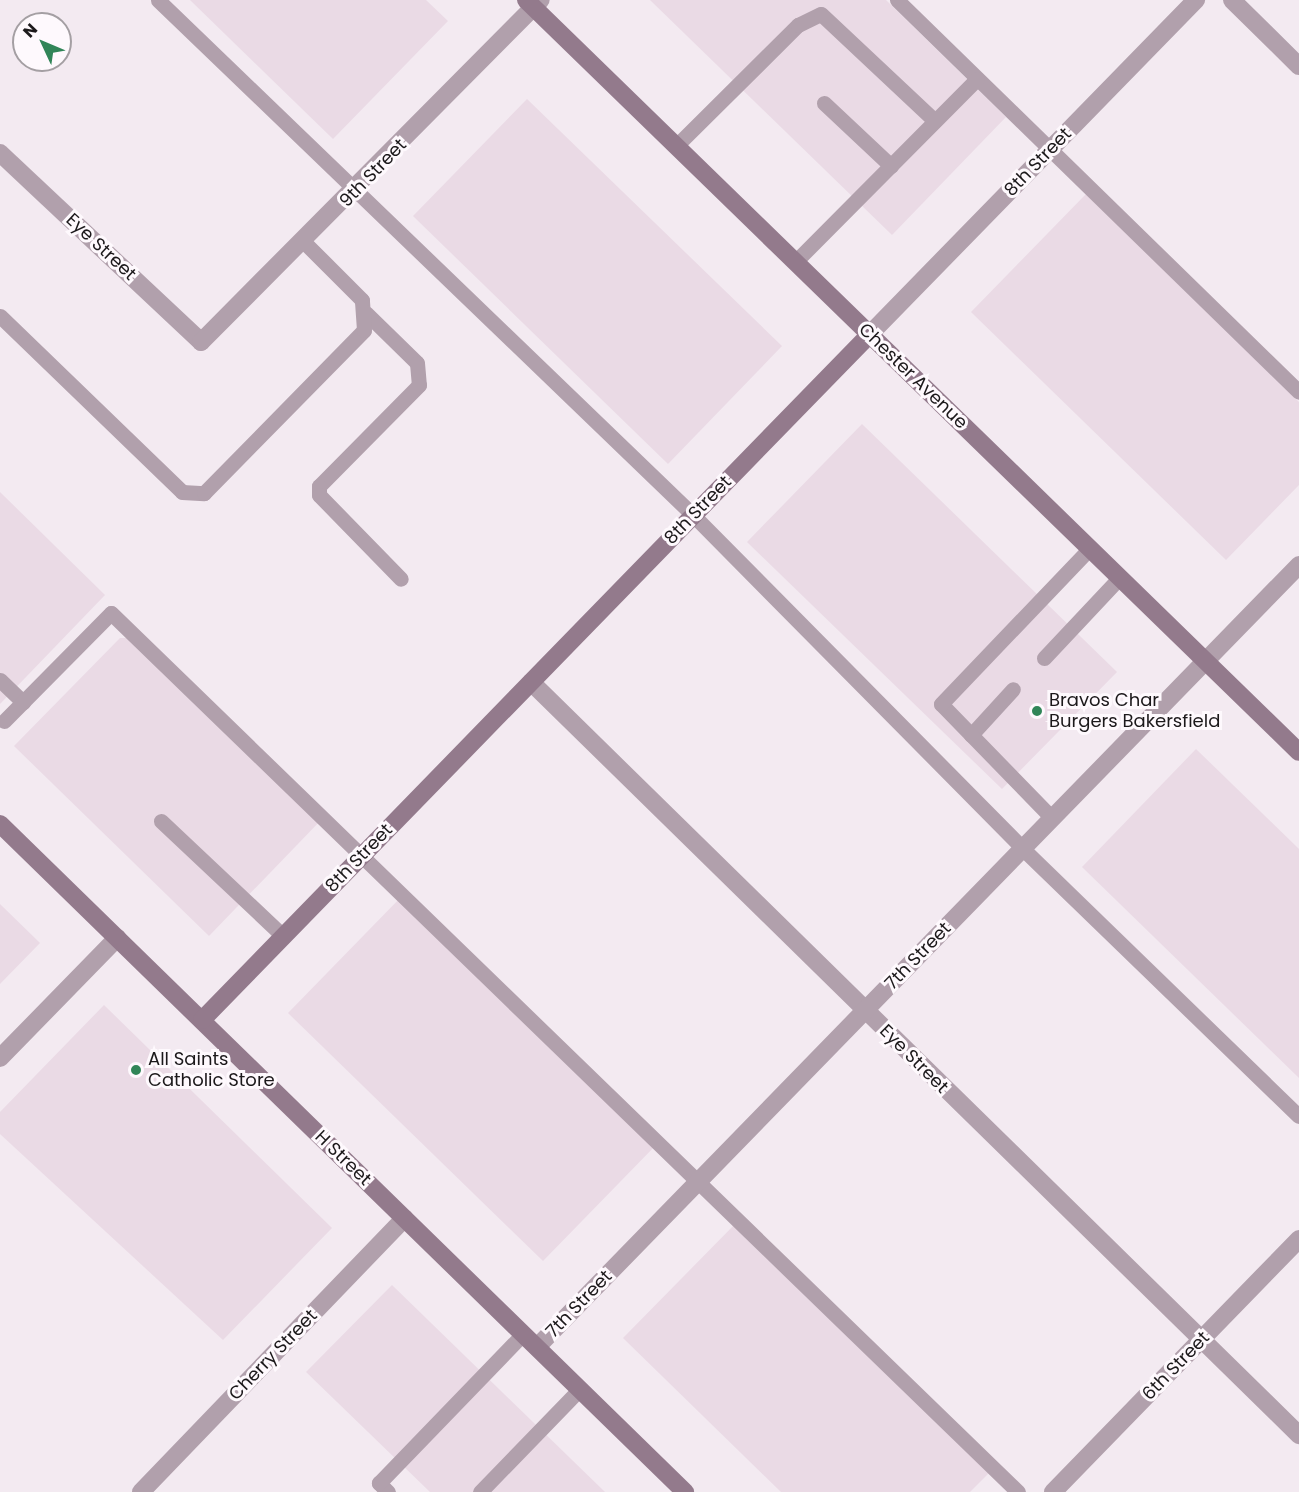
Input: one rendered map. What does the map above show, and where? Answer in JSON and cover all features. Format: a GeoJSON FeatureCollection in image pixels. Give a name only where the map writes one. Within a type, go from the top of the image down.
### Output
{"type":"FeatureCollection","features":[{"type":"Feature","properties":{"kind":"street","name":"8th Street"},"geometry":{"type":"LineString","coordinates":[[202,1020],[1196,0]]}},
{"type":"Feature","properties":{"kind":"street"},"geometry":{"type":"LineString","coordinates":[[1232,0],[1299,66]]}},
{"type":"Feature","properties":{"kind":"street","name":"9th Street"},"geometry":{"type":"LineString","coordinates":[[201,342],[305,243],[534,3]]}},
{"type":"Feature","properties":{"kind":"street","name":"Chester Avenue"},"geometry":{"type":"LineString","coordinates":[[534,3],[676,146],[1299,752]]}},
{"type":"Feature","properties":{"kind":"street","name":"Eye Street"},"geometry":{"type":"LineString","coordinates":[[0,153],[201,342]]}},
{"type":"Feature","properties":{"kind":"street","name":"7th Street"},"geometry":{"type":"LineString","coordinates":[[537,1347],[1299,565]]}},
{"type":"Feature","properties":{"kind":"street","name":"Eye Street"},"geometry":{"type":"LineString","coordinates":[[531,682],[1299,1435]]}},
{"type":"Feature","properties":{"kind":"street","name":"H Street"},"geometry":{"type":"LineString","coordinates":[[0,824],[685,1492]]}},
{"type":"Feature","properties":{"kind":"street"},"geometry":{"type":"LineString","coordinates":[[0,1058],[117,938]]}},
{"type":"Feature","properties":{"kind":"street","name":"Cherry Street"},"geometry":{"type":"LineString","coordinates":[[141,1492],[405,1218]]}},
{"type":"Feature","properties":{"kind":"street","name":"6th Street"},"geometry":{"type":"LineString","coordinates":[[1053,1492],[1299,1239]]}},
{"type":"Feature","properties":{"kind":"lane"},"geometry":{"type":"LineString","coordinates":[[158,0],[354,192],[693,515],[1022,848],[1299,1116]]}},
{"type":"Feature","properties":{"kind":"lane"},"geometry":{"type":"LineString","coordinates":[[897,0],[1049,151],[1299,392]]}},
{"type":"Feature","properties":{"kind":"lane"},"geometry":{"type":"LineString","coordinates":[[676,146],[798,25],[821,14],[935,121]]}},
{"type":"Feature","properties":{"kind":"lane"},"geometry":{"type":"LineString","coordinates":[[795,262],[977,80]]}},
{"type":"Feature","properties":{"kind":"lane"},"geometry":{"type":"LineString","coordinates":[[825,103],[891,166]]}},
{"type":"Feature","properties":{"kind":"lane"},"geometry":{"type":"LineString","coordinates":[[0,316],[182,492],[204,493],[364,330],[366,313],[362,300],[305,243]]}},
{"type":"Feature","properties":{"kind":"lane"},"geometry":{"type":"LineString","coordinates":[[366,313],[417,363],[419,385],[319,486],[319,495],[401,579]]}},
{"type":"Feature","properties":{"kind":"lane"},"geometry":{"type":"LineString","coordinates":[[1052,818],[942,704],[1090,548]]}},
{"type":"Feature","properties":{"kind":"lane"},"geometry":{"type":"LineString","coordinates":[[1044,657],[1120,577]]}},
{"type":"Feature","properties":{"kind":"lane"},"geometry":{"type":"LineString","coordinates":[[4,722],[111,613],[360,857],[1018,1492]]}},
{"type":"Feature","properties":{"kind":"lane"},"geometry":{"type":"LineString","coordinates":[[0,680],[23,702]]}},
{"type":"Feature","properties":{"kind":"lane"},"geometry":{"type":"LineString","coordinates":[[971,735],[1013,689]]}},
{"type":"Feature","properties":{"kind":"lane"},"geometry":{"type":"LineString","coordinates":[[161,821],[283,936]]}},
{"type":"Feature","properties":{"kind":"lane"},"geometry":{"type":"LineString","coordinates":[[388,1492],[379,1483],[523,1334]]}},
{"type":"Feature","properties":{"kind":"lane"},"geometry":{"type":"LineString","coordinates":[[480,1492],[579,1390]]}},
{"type":"Feature","properties":{"kind":"shaded area"},"geometry":{"type":"Polygon","coordinates":[[[190,0],[426,0],[448,21],[333,139],[190,0]]]}},
{"type":"Feature","properties":{"kind":"shaded area"},"geometry":{"type":"Polygon","coordinates":[[[650,0],[886,0],[1006,117],[892,235],[650,0]]]}},
{"type":"Feature","properties":{"kind":"shaded area"},"geometry":{"type":"Polygon","coordinates":[[[527,99],[782,346],[668,464],[413,216],[527,99]]]}},
{"type":"Feature","properties":{"kind":"shaded area"},"geometry":{"type":"Polygon","coordinates":[[[1086,194],[1299,402],[1299,485],[1226,560],[971,312],[1086,194]]]}},
{"type":"Feature","properties":{"kind":"shaded area"},"geometry":{"type":"Polygon","coordinates":[[[862,424],[1117,672],[1002,789],[747,542],[862,424]]]}},
{"type":"Feature","properties":{"kind":"shaded area"},"geometry":{"type":"Polygon","coordinates":[[[0,492],[105,595],[0,704],[0,492]]]}},
{"type":"Feature","properties":{"kind":"shaded area"},"geometry":{"type":"Polygon","coordinates":[[[120,638],[138,638],[323,818],[209,936],[14,746],[120,638]]]}},
{"type":"Feature","properties":{"kind":"shaded area"},"geometry":{"type":"Polygon","coordinates":[[[1196,749],[1299,849],[1299,1078],[1082,867],[1196,749]]]}},
{"type":"Feature","properties":{"kind":"shaded area"},"geometry":{"type":"Polygon","coordinates":[[[403,895],[658,1143],[543,1261],[288,1013],[403,895]]]}},
{"type":"Feature","properties":{"kind":"shaded area"},"geometry":{"type":"Polygon","coordinates":[[[0,904],[40,943],[0,984],[0,904]]]}},
{"type":"Feature","properties":{"kind":"shaded area"},"geometry":{"type":"Polygon","coordinates":[[[104,1005],[332,1228],[223,1340],[0,1134],[0,1112],[104,1005]]]}},
{"type":"Feature","properties":{"kind":"shaded area"},"geometry":{"type":"Polygon","coordinates":[[[738,1221],[993,1469],[970,1492],[781,1492],[623,1338],[738,1221]]]}},
{"type":"Feature","properties":{"kind":"shaded area"},"geometry":{"type":"Polygon","coordinates":[[[392,1285],[605,1492],[430,1492],[306,1372],[392,1285]]]}},
{"type":"Feature","properties":{"kind":"place","name":"Bravos Char Burgers Bakersfield"},"geometry":{"type":"Point","coordinates":[1037,711]}},
{"type":"Feature","properties":{"kind":"place","name":"All Saints Catholic Store"},"geometry":{"type":"Point","coordinates":[136,1070]}}]}
